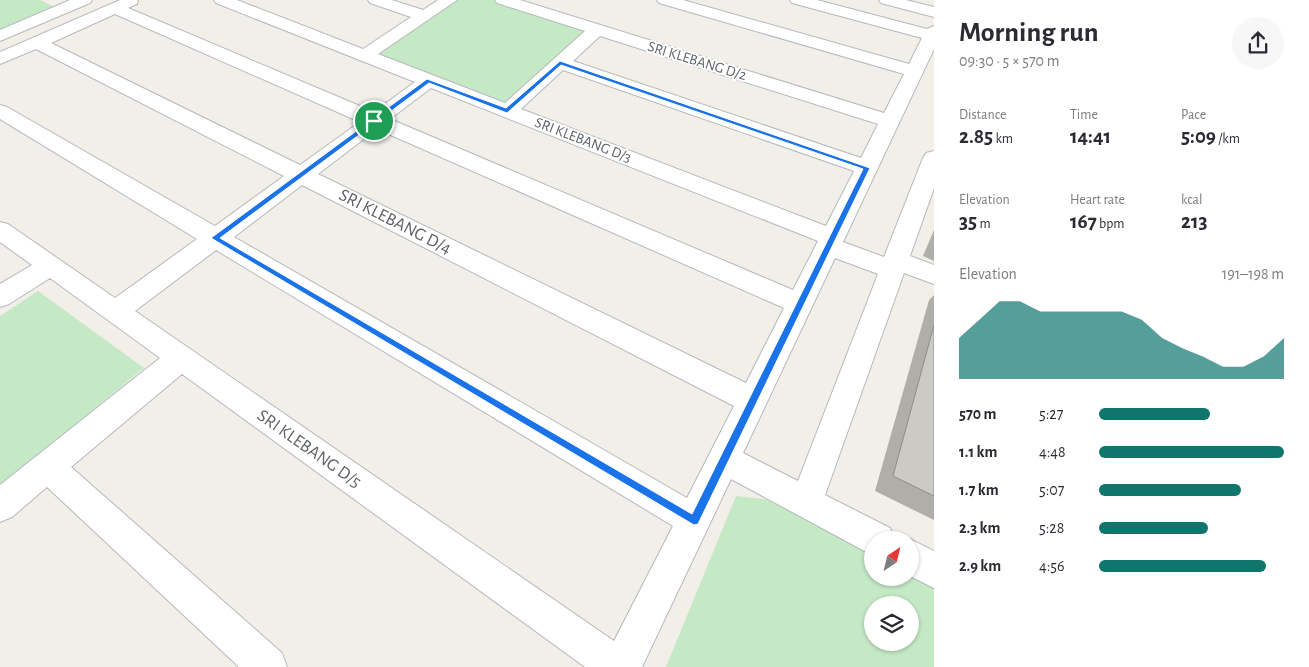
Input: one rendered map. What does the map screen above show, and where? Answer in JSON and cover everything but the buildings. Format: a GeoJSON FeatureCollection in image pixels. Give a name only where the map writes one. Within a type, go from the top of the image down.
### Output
{"type":"FeatureCollection","features":[{"type":"Feature","properties":{"kind":"street"},"geometry":{"type":"LineString","coordinates":[[40,0],[61,10]]}},
{"type":"Feature","properties":{"kind":"street"},"geometry":{"type":"LineString","coordinates":[[0,36],[84,0]]}},
{"type":"Feature","properties":{"kind":"street","name":"SRI KLEBANG D/3"},"geometry":{"type":"LineString","coordinates":[[222,0],[507,111],[831,242],[894,265],[934,275]]}},
{"type":"Feature","properties":{"kind":"street"},"geometry":{"type":"LineString","coordinates":[[376,0],[424,16]]}},
{"type":"Feature","properties":{"kind":"street"},"geometry":{"type":"LineString","coordinates":[[364,56],[449,0]]}},
{"type":"Feature","properties":{"kind":"street","name":"SRI KLEBANG D/2"},"geometry":{"type":"LineString","coordinates":[[504,0],[535,4],[597,30],[890,121]]}},
{"type":"Feature","properties":{"kind":"street"},"geometry":{"type":"LineString","coordinates":[[664,0],[914,71]]}},
{"type":"Feature","properties":{"kind":"street"},"geometry":{"type":"LineString","coordinates":[[798,0],[934,25]]}},
{"type":"Feature","properties":{"kind":"street"},"geometry":{"type":"LineString","coordinates":[[848,0],[934,25]]}},
{"type":"Feature","properties":{"kind":"street"},"geometry":{"type":"LineString","coordinates":[[887,0],[934,25]]}},
{"type":"Feature","properties":{"kind":"street"},"geometry":{"type":"LineString","coordinates":[[0,59],[123,4],[374,121],[800,304]]}},
{"type":"Feature","properties":{"kind":"street"},"geometry":{"type":"LineString","coordinates":[[622,667],[890,121],[934,25]]}},
{"type":"Feature","properties":{"kind":"street"},"geometry":{"type":"LineString","coordinates":[[507,111],[597,30]]}},
{"type":"Feature","properties":{"kind":"street","name":"SRI KLEBANG D/4"},"geometry":{"type":"LineString","coordinates":[[37,43],[752,401]]}},
{"type":"Feature","properties":{"kind":"street"},"geometry":{"type":"LineString","coordinates":[[560,63],[867,168]]}},
{"type":"Feature","properties":{"kind":"street"},"geometry":{"type":"LineString","coordinates":[[115,312],[429,81]]}},
{"type":"Feature","properties":{"kind":"street"},"geometry":{"type":"LineString","coordinates":[[0,111],[694,520]]}},
{"type":"Feature","properties":{"kind":"street"},"geometry":{"type":"LineString","coordinates":[[806,502],[934,158]]}},
{"type":"Feature","properties":{"kind":"street","name":"SRI KLEBANG D/5"},"geometry":{"type":"LineString","coordinates":[[0,230],[618,667]]}},
{"type":"Feature","properties":{"kind":"street"},"geometry":{"type":"LineString","coordinates":[[0,297],[50,266]]}},
{"type":"Feature","properties":{"kind":"street"},"geometry":{"type":"LineString","coordinates":[[0,506],[181,358]]}},
{"type":"Feature","properties":{"kind":"street"},"geometry":{"type":"LineString","coordinates":[[724,459],[864,533]]}},
{"type":"Feature","properties":{"kind":"street"},"geometry":{"type":"LineString","coordinates":[[48,467],[268,667]]}},
{"type":"Feature","properties":{"kind":"street"},"geometry":{"type":"LineString","coordinates":[[919,562],[934,570]]}},
{"type":"Feature","properties":{"kind":"green space"},"geometry":{"type":"Polygon","coordinates":[[[0,0],[40,0],[61,10],[0,36],[0,0]]]}},
{"type":"Feature","properties":{"kind":"green space"},"geometry":{"type":"Polygon","coordinates":[[[449,0],[503,0],[597,30],[507,111],[364,56],[449,0]]]}},
{"type":"Feature","properties":{"kind":"green space"},"geometry":{"type":"Polygon","coordinates":[[[38,291],[144,368],[0,486],[0,316],[38,291]]]}},
{"type":"Feature","properties":{"kind":"green space"},"geometry":{"type":"Polygon","coordinates":[[[736,496],[773,500],[864,549],[864,586],[919,586],[919,578],[934,586],[934,667],[666,667],[736,496]]]}},
{"type":"Feature","properties":{"kind":"route"},"geometry":{"type":"LineString","coordinates":[[560,63],[867,168],[694,520],[215,238],[374,121],[429,81],[507,111],[560,63]]}}]}
